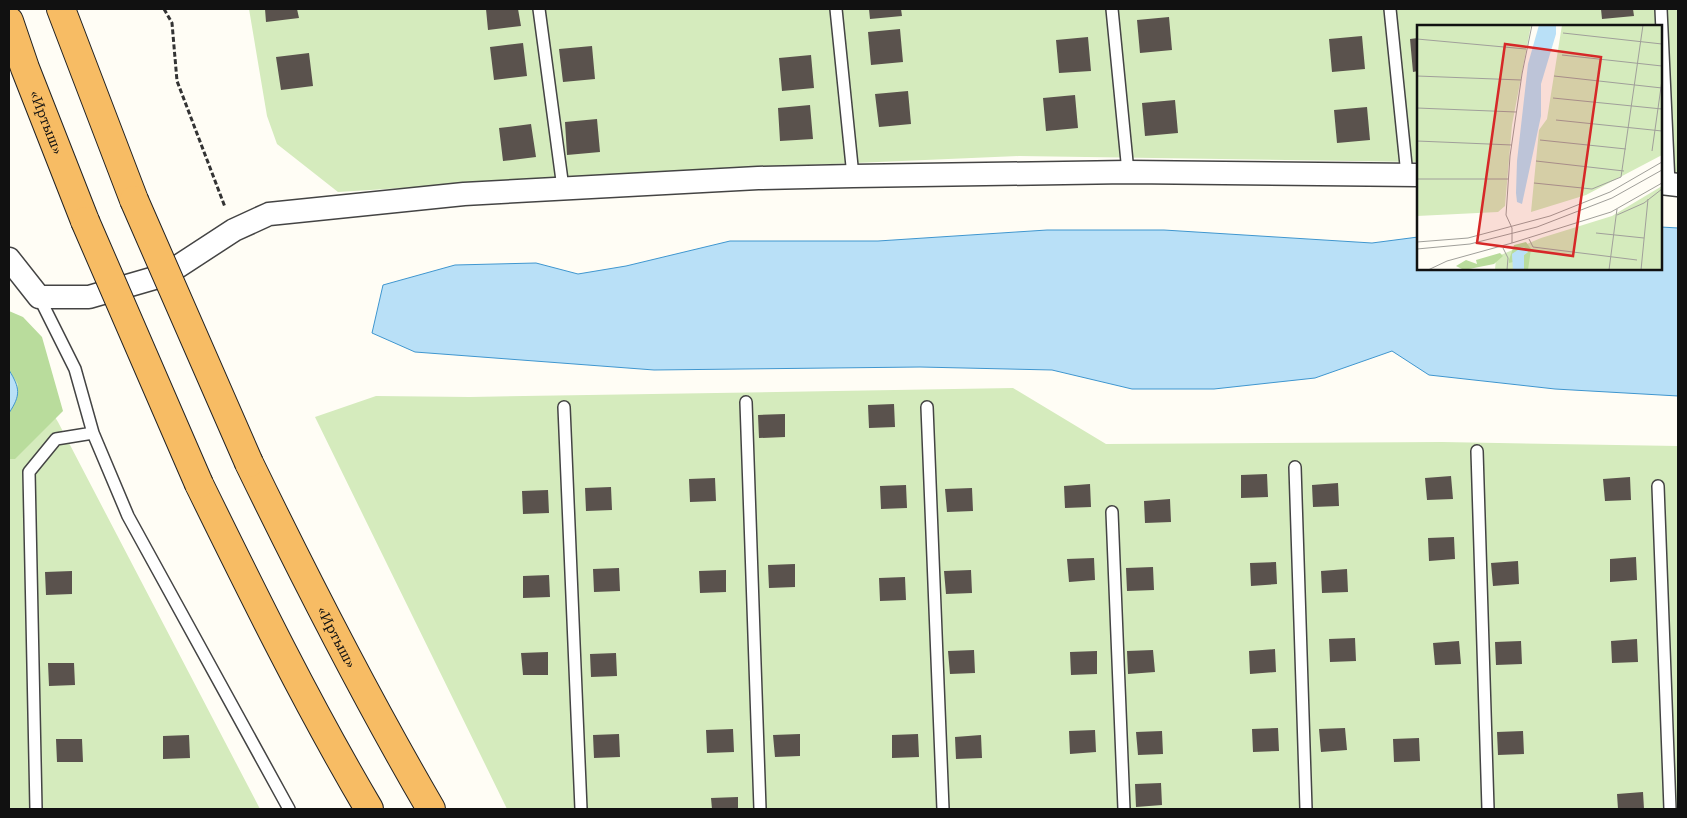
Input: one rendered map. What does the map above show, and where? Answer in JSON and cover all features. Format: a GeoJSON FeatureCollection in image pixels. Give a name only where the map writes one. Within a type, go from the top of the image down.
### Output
{"type":"FeatureCollection","features":[{"type":"Feature","properties":{"kind":"highway","name":"«Иртыш»"},"geometry":{"type":"LineString","coordinates":[[61,9],[134,200],[249,463],[305,579],[390,738],[431,809]]}},
{"type":"Feature","properties":{"kind":"highway","name":"«Иртыш»"},"geometry":{"type":"LineString","coordinates":[[9,21],[25,68],[84,221],[199,484],[258,604],[346,770],[369,809]]}},
{"type":"Feature","properties":{"kind":"street"},"geometry":{"type":"LineString","coordinates":[[9,260],[39,296],[89,297],[165,275],[234,230],[269,214],[464,194],[758,178],[853,176],[1128,172],[1412,175]]}},
{"type":"Feature","properties":{"kind":"lane"},"geometry":{"type":"LineString","coordinates":[[539,9],[563,188]]}},
{"type":"Feature","properties":{"kind":"lane"},"geometry":{"type":"LineString","coordinates":[[836,9],[853,176]]}},
{"type":"Feature","properties":{"kind":"lane"},"geometry":{"type":"LineString","coordinates":[[1112,9],[1128,172]]}},
{"type":"Feature","properties":{"kind":"lane"},"geometry":{"type":"LineString","coordinates":[[1390,9],[1412,175]]}},
{"type":"Feature","properties":{"kind":"lane"},"geometry":{"type":"LineString","coordinates":[[1661,9],[1662,25]]}},
{"type":"Feature","properties":{"kind":"lane"},"geometry":{"type":"LineString","coordinates":[[1662,31],[1669,184]]}},
{"type":"Feature","properties":{"kind":"lane"},"geometry":{"type":"LineString","coordinates":[[39,296],[75,369],[94,433],[128,516],[289,809]]}},
{"type":"Feature","properties":{"kind":"lane"},"geometry":{"type":"LineString","coordinates":[[746,402],[760,809]]}},
{"type":"Feature","properties":{"kind":"lane"},"geometry":{"type":"LineString","coordinates":[[564,406],[581,809]]}},
{"type":"Feature","properties":{"kind":"lane"},"geometry":{"type":"LineString","coordinates":[[927,407],[943,809]]}},
{"type":"Feature","properties":{"kind":"lane"},"geometry":{"type":"LineString","coordinates":[[36,809],[29,472],[56,438],[94,433]]}},
{"type":"Feature","properties":{"kind":"lane"},"geometry":{"type":"LineString","coordinates":[[1477,451],[1488,809]]}},
{"type":"Feature","properties":{"kind":"lane"},"geometry":{"type":"LineString","coordinates":[[1295,467],[1306,809]]}},
{"type":"Feature","properties":{"kind":"lane"},"geometry":{"type":"LineString","coordinates":[[1658,486],[1670,809]]}},
{"type":"Feature","properties":{"kind":"lane"},"geometry":{"type":"LineString","coordinates":[[1112,512],[1124,809]]}},
{"type":"Feature","properties":{"kind":"path"},"geometry":{"type":"LineString","coordinates":[[164,9],[172,23],[177,81],[234,230]]}},
{"type":"Feature","properties":{"kind":"green space"},"geometry":{"type":"Polygon","coordinates":[[[249,9],[1678,9],[1678,177],[1662,175],[1662,25],[1417,25],[1417,162],[1019,156],[672,171],[338,192],[277,144],[267,116],[249,9]]]}},
{"type":"Feature","properties":{"kind":"green space"},"geometry":{"type":"Polygon","coordinates":[[[9,311],[23,317],[42,337],[63,411],[15,459],[9,459],[9,413],[16,401],[18,384],[9,370],[9,311]]]}},
{"type":"Feature","properties":{"kind":"green space"},"geometry":{"type":"Polygon","coordinates":[[[9,342],[58,422],[260,809],[9,809],[9,342]]]}},
{"type":"Feature","properties":{"kind":"green space"},"geometry":{"type":"Polygon","coordinates":[[[1013,388],[1106,444],[1442,442],[1678,446],[1678,809],[507,809],[315,417],[376,396],[470,397],[1013,388]]]}},
{"type":"Feature","properties":{"kind":"water"},"geometry":{"type":"Polygon","coordinates":[[[1662,227],[1678,228],[1678,396],[1555,389],[1429,375],[1392,351],[1315,378],[1214,389],[1132,389],[1052,370],[920,367],[654,370],[415,352],[372,333],[383,285],[455,265],[536,263],[578,274],[626,266],[730,241],[878,241],[1047,230],[1164,230],[1372,243],[1417,237],[1417,270],[1662,270],[1662,227]]]}},
{"type":"Feature","properties":{"kind":"water"},"geometry":{"type":"Polygon","coordinates":[[[9,370],[18,392],[16,401],[9,413],[9,370]]]}},
{"type":"Feature","properties":{"kind":"building"},"geometry":{"type":"Polygon","coordinates":[[[265,9],[297,9],[299,18],[266,22],[265,9]]]}},
{"type":"Feature","properties":{"kind":"building"},"geometry":{"type":"Polygon","coordinates":[[[486,9],[518,9],[521,26],[488,30],[486,9]]]}},
{"type":"Feature","properties":{"kind":"building"},"geometry":{"type":"Polygon","coordinates":[[[869,9],[901,9],[902,16],[870,19],[869,9]]]}},
{"type":"Feature","properties":{"kind":"building"},"geometry":{"type":"Polygon","coordinates":[[[1601,9],[1633,9],[1634,16],[1602,19],[1601,9]]]}},
{"type":"Feature","properties":{"kind":"building"},"geometry":{"type":"Polygon","coordinates":[[[1169,17],[1172,50],[1140,53],[1137,20],[1169,17]]]}},
{"type":"Feature","properties":{"kind":"building"},"geometry":{"type":"Polygon","coordinates":[[[900,29],[903,62],[871,65],[868,32],[900,29]]]}},
{"type":"Feature","properties":{"kind":"building"},"geometry":{"type":"Polygon","coordinates":[[[1362,36],[1365,69],[1332,72],[1329,39],[1362,36]]]}},
{"type":"Feature","properties":{"kind":"building"},"geometry":{"type":"Polygon","coordinates":[[[1088,37],[1091,71],[1059,73],[1056,40],[1088,37]]]}},
{"type":"Feature","properties":{"kind":"building"},"geometry":{"type":"Polygon","coordinates":[[[1417,38],[1417,71],[1413,72],[1410,39],[1417,38]]]}},
{"type":"Feature","properties":{"kind":"building"},"geometry":{"type":"Polygon","coordinates":[[[523,43],[527,76],[494,80],[490,47],[523,43]]]}},
{"type":"Feature","properties":{"kind":"building"},"geometry":{"type":"Polygon","coordinates":[[[592,46],[595,79],[563,82],[559,49],[592,46]]]}},
{"type":"Feature","properties":{"kind":"building"},"geometry":{"type":"Polygon","coordinates":[[[309,53],[313,86],[281,90],[276,57],[309,53]]]}},
{"type":"Feature","properties":{"kind":"building"},"geometry":{"type":"Polygon","coordinates":[[[811,55],[814,88],[782,91],[779,58],[811,55]]]}},
{"type":"Feature","properties":{"kind":"building"},"geometry":{"type":"Polygon","coordinates":[[[908,91],[911,124],[879,127],[875,94],[908,91]]]}},
{"type":"Feature","properties":{"kind":"building"},"geometry":{"type":"Polygon","coordinates":[[[1075,95],[1078,128],[1046,131],[1043,98],[1075,95]]]}},
{"type":"Feature","properties":{"kind":"building"},"geometry":{"type":"Polygon","coordinates":[[[1175,100],[1178,133],[1145,136],[1142,103],[1175,100]]]}},
{"type":"Feature","properties":{"kind":"building"},"geometry":{"type":"Polygon","coordinates":[[[810,105],[813,139],[780,141],[778,108],[810,105]]]}},
{"type":"Feature","properties":{"kind":"building"},"geometry":{"type":"Polygon","coordinates":[[[1367,107],[1370,140],[1337,143],[1334,110],[1367,107]]]}},
{"type":"Feature","properties":{"kind":"building"},"geometry":{"type":"Polygon","coordinates":[[[597,119],[600,152],[567,155],[565,122],[597,119]]]}},
{"type":"Feature","properties":{"kind":"building"},"geometry":{"type":"Polygon","coordinates":[[[531,124],[536,157],[503,161],[499,128],[531,124]]]}},
{"type":"Feature","properties":{"kind":"building"},"geometry":{"type":"Polygon","coordinates":[[[894,404],[895,427],[869,428],[868,405],[894,404]]]}},
{"type":"Feature","properties":{"kind":"building"},"geometry":{"type":"Polygon","coordinates":[[[785,414],[785,437],[759,438],[758,415],[785,414]]]}},
{"type":"Feature","properties":{"kind":"building"},"geometry":{"type":"Polygon","coordinates":[[[1267,474],[1268,497],[1241,498],[1241,475],[1267,474]]]}},
{"type":"Feature","properties":{"kind":"building"},"geometry":{"type":"Polygon","coordinates":[[[1451,476],[1453,499],[1427,500],[1425,478],[1451,476]]]}},
{"type":"Feature","properties":{"kind":"building"},"geometry":{"type":"Polygon","coordinates":[[[1630,477],[1631,500],[1605,501],[1603,479],[1630,477]]]}},
{"type":"Feature","properties":{"kind":"building"},"geometry":{"type":"Polygon","coordinates":[[[715,478],[716,501],[690,502],[689,479],[715,478]]]}},
{"type":"Feature","properties":{"kind":"building"},"geometry":{"type":"Polygon","coordinates":[[[1338,483],[1339,506],[1313,507],[1312,485],[1338,483]]]}},
{"type":"Feature","properties":{"kind":"building"},"geometry":{"type":"Polygon","coordinates":[[[1090,484],[1091,507],[1065,508],[1064,486],[1090,484]]]}},
{"type":"Feature","properties":{"kind":"building"},"geometry":{"type":"Polygon","coordinates":[[[906,485],[907,508],[881,509],[880,486],[906,485]]]}},
{"type":"Feature","properties":{"kind":"building"},"geometry":{"type":"Polygon","coordinates":[[[611,487],[612,510],[586,511],[585,488],[611,487]]]}},
{"type":"Feature","properties":{"kind":"building"},"geometry":{"type":"Polygon","coordinates":[[[972,488],[973,511],[947,512],[945,489],[972,488]]]}},
{"type":"Feature","properties":{"kind":"building"},"geometry":{"type":"Polygon","coordinates":[[[548,490],[549,513],[523,514],[522,491],[548,490]]]}},
{"type":"Feature","properties":{"kind":"building"},"geometry":{"type":"Polygon","coordinates":[[[1170,499],[1171,522],[1145,523],[1144,501],[1170,499]]]}},
{"type":"Feature","properties":{"kind":"building"},"geometry":{"type":"Polygon","coordinates":[[[1454,537],[1455,559],[1429,561],[1428,538],[1454,537]]]}},
{"type":"Feature","properties":{"kind":"building"},"geometry":{"type":"Polygon","coordinates":[[[1636,557],[1637,580],[1610,582],[1610,559],[1636,557]]]}},
{"type":"Feature","properties":{"kind":"building"},"geometry":{"type":"Polygon","coordinates":[[[1094,558],[1095,580],[1069,582],[1067,559],[1094,558]]]}},
{"type":"Feature","properties":{"kind":"building"},"geometry":{"type":"Polygon","coordinates":[[[1518,561],[1519,584],[1493,586],[1491,563],[1518,561]]]}},
{"type":"Feature","properties":{"kind":"building"},"geometry":{"type":"Polygon","coordinates":[[[1276,562],[1277,584],[1251,586],[1250,563],[1276,562]]]}},
{"type":"Feature","properties":{"kind":"building"},"geometry":{"type":"Polygon","coordinates":[[[795,564],[795,587],[769,588],[768,565],[795,564]]]}},
{"type":"Feature","properties":{"kind":"building"},"geometry":{"type":"Polygon","coordinates":[[[1153,567],[1154,590],[1127,591],[1126,568],[1153,567]]]}},
{"type":"Feature","properties":{"kind":"building"},"geometry":{"type":"Polygon","coordinates":[[[619,568],[620,591],[594,592],[593,569],[619,568]]]}},
{"type":"Feature","properties":{"kind":"building"},"geometry":{"type":"Polygon","coordinates":[[[1347,569],[1348,592],[1322,593],[1321,571],[1347,569]]]}},
{"type":"Feature","properties":{"kind":"building"},"geometry":{"type":"Polygon","coordinates":[[[726,570],[726,592],[700,593],[699,571],[726,570]]]}},
{"type":"Feature","properties":{"kind":"building"},"geometry":{"type":"Polygon","coordinates":[[[971,570],[972,593],[946,594],[944,571],[971,570]]]}},
{"type":"Feature","properties":{"kind":"building"},"geometry":{"type":"Polygon","coordinates":[[[72,571],[72,594],[46,595],[45,572],[72,571]]]}},
{"type":"Feature","properties":{"kind":"building"},"geometry":{"type":"Polygon","coordinates":[[[549,575],[550,597],[523,598],[523,576],[549,575]]]}},
{"type":"Feature","properties":{"kind":"building"},"geometry":{"type":"Polygon","coordinates":[[[905,577],[906,600],[880,601],[879,578],[905,577]]]}},
{"type":"Feature","properties":{"kind":"building"},"geometry":{"type":"Polygon","coordinates":[[[1355,638],[1356,661],[1330,662],[1329,639],[1355,638]]]}},
{"type":"Feature","properties":{"kind":"building"},"geometry":{"type":"Polygon","coordinates":[[[1637,639],[1638,662],[1612,663],[1611,641],[1637,639]]]}},
{"type":"Feature","properties":{"kind":"building"},"geometry":{"type":"Polygon","coordinates":[[[1459,641],[1461,664],[1435,665],[1433,643],[1459,641]]]}},
{"type":"Feature","properties":{"kind":"building"},"geometry":{"type":"Polygon","coordinates":[[[1521,641],[1522,664],[1496,665],[1495,642],[1521,641]]]}},
{"type":"Feature","properties":{"kind":"building"},"geometry":{"type":"Polygon","coordinates":[[[1275,649],[1276,672],[1250,674],[1249,651],[1275,649]]]}},
{"type":"Feature","properties":{"kind":"building"},"geometry":{"type":"Polygon","coordinates":[[[974,650],[975,673],[950,674],[948,651],[974,650]]]}},
{"type":"Feature","properties":{"kind":"building"},"geometry":{"type":"Polygon","coordinates":[[[1153,650],[1155,672],[1128,674],[1127,651],[1153,650]]]}},
{"type":"Feature","properties":{"kind":"building"},"geometry":{"type":"Polygon","coordinates":[[[1097,651],[1097,674],[1071,675],[1070,652],[1097,651]]]}},
{"type":"Feature","properties":{"kind":"building"},"geometry":{"type":"Polygon","coordinates":[[[548,652],[548,675],[523,675],[521,653],[548,652]]]}},
{"type":"Feature","properties":{"kind":"building"},"geometry":{"type":"Polygon","coordinates":[[[616,653],[617,676],[591,677],[590,654],[616,653]]]}},
{"type":"Feature","properties":{"kind":"building"},"geometry":{"type":"Polygon","coordinates":[[[48,663],[74,663],[75,685],[49,686],[48,663]]]}},
{"type":"Feature","properties":{"kind":"building"},"geometry":{"type":"Polygon","coordinates":[[[1278,728],[1279,751],[1253,752],[1252,729],[1278,728]]]}},
{"type":"Feature","properties":{"kind":"building"},"geometry":{"type":"Polygon","coordinates":[[[1345,728],[1347,750],[1321,752],[1319,729],[1345,728]]]}},
{"type":"Feature","properties":{"kind":"building"},"geometry":{"type":"Polygon","coordinates":[[[733,729],[734,752],[707,753],[706,730],[733,729]]]}},
{"type":"Feature","properties":{"kind":"building"},"geometry":{"type":"Polygon","coordinates":[[[1095,730],[1096,752],[1070,754],[1069,731],[1095,730]]]}},
{"type":"Feature","properties":{"kind":"building"},"geometry":{"type":"Polygon","coordinates":[[[1162,731],[1163,754],[1138,755],[1136,732],[1162,731]]]}},
{"type":"Feature","properties":{"kind":"building"},"geometry":{"type":"Polygon","coordinates":[[[1523,731],[1524,754],[1498,755],[1497,732],[1523,731]]]}},
{"type":"Feature","properties":{"kind":"building"},"geometry":{"type":"Polygon","coordinates":[[[619,734],[620,757],[594,758],[593,735],[619,734]]]}},
{"type":"Feature","properties":{"kind":"building"},"geometry":{"type":"Polygon","coordinates":[[[800,734],[800,756],[775,757],[773,735],[800,734]]]}},
{"type":"Feature","properties":{"kind":"building"},"geometry":{"type":"Polygon","coordinates":[[[918,734],[919,757],[892,758],[892,735],[918,734]]]}},
{"type":"Feature","properties":{"kind":"building"},"geometry":{"type":"Polygon","coordinates":[[[189,735],[190,758],[163,759],[163,736],[189,735]]]}},
{"type":"Feature","properties":{"kind":"building"},"geometry":{"type":"Polygon","coordinates":[[[981,735],[982,758],[956,759],[955,737],[981,735]]]}},
{"type":"Feature","properties":{"kind":"building"},"geometry":{"type":"Polygon","coordinates":[[[1419,738],[1420,761],[1394,762],[1393,739],[1419,738]]]}},
{"type":"Feature","properties":{"kind":"building"},"geometry":{"type":"Polygon","coordinates":[[[56,739],[82,739],[83,762],[57,762],[56,739]]]}},
{"type":"Feature","properties":{"kind":"building"},"geometry":{"type":"Polygon","coordinates":[[[1161,783],[1162,805],[1136,807],[1135,784],[1161,783]]]}},
{"type":"Feature","properties":{"kind":"building"},"geometry":{"type":"Polygon","coordinates":[[[1643,792],[1644,809],[1618,809],[1617,794],[1643,792]]]}},
{"type":"Feature","properties":{"kind":"building"},"geometry":{"type":"Polygon","coordinates":[[[738,797],[738,809],[712,809],[711,798],[738,797]]]}}]}
